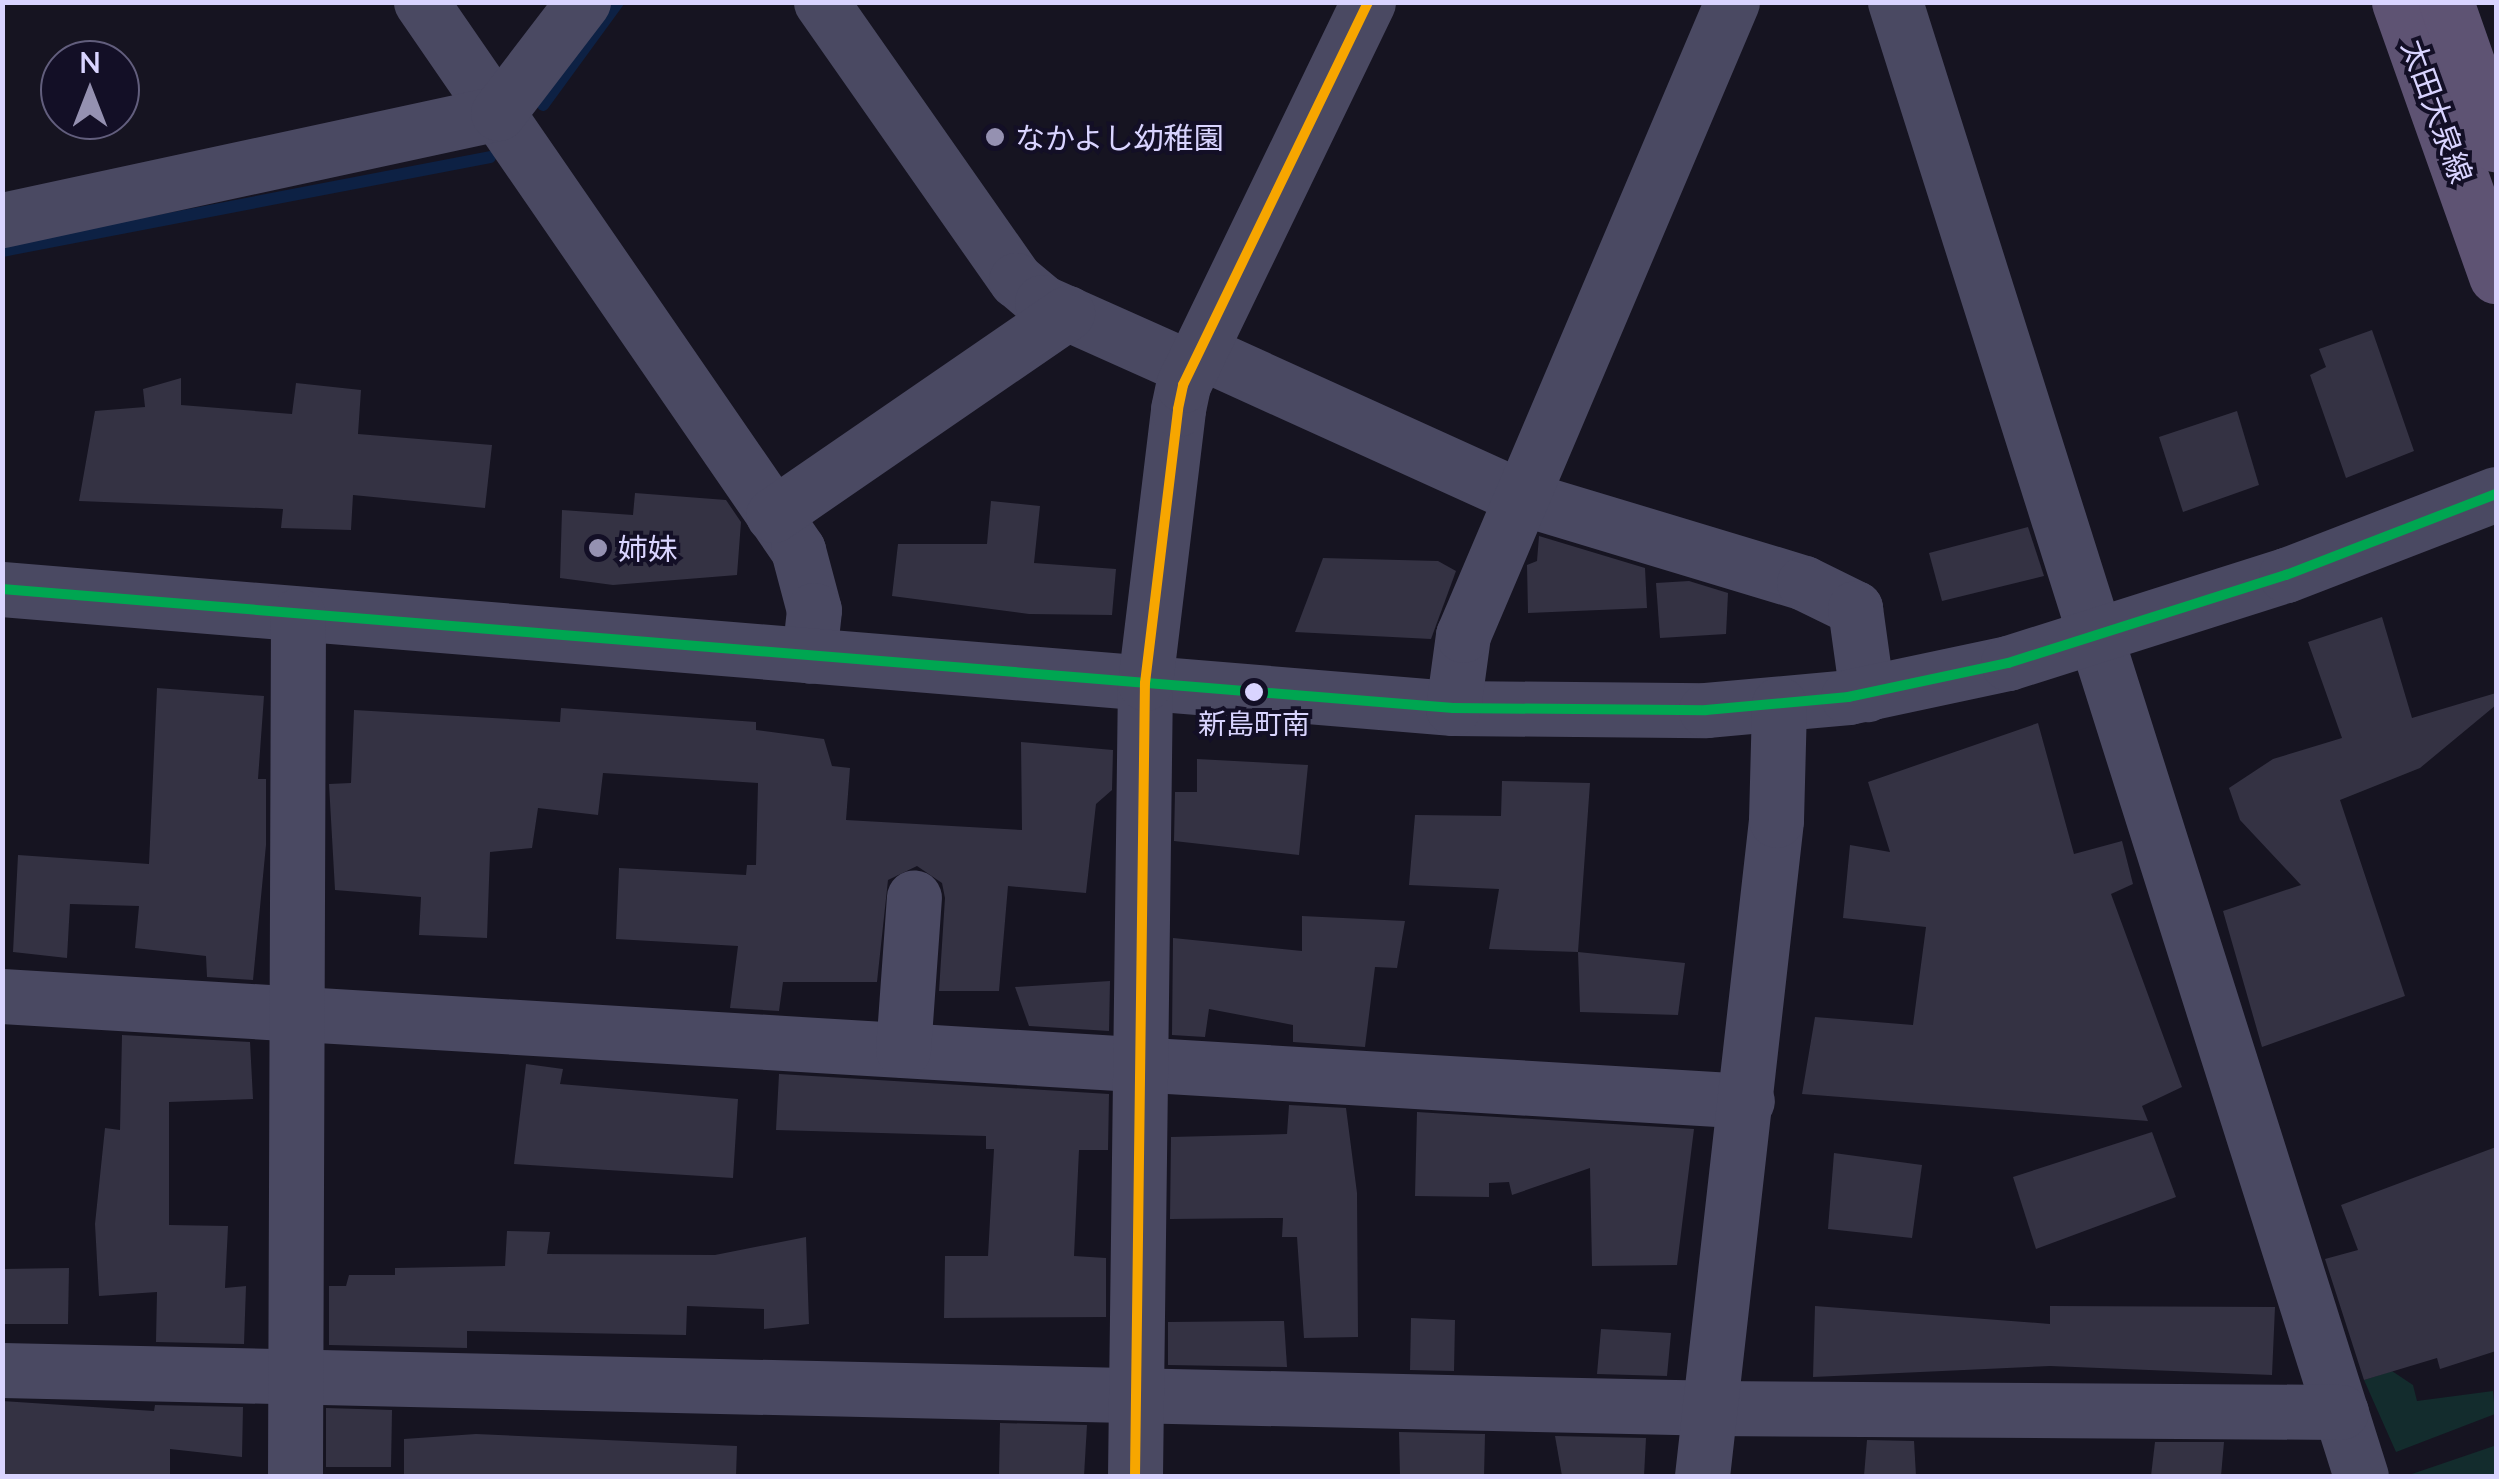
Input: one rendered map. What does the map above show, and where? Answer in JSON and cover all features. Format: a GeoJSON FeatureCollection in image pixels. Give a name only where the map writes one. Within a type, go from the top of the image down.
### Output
{"type":"FeatureCollection","features":[{"type":"Feature","properties":{"kind":"main road","name":"太田大泉線"},"geometry":{"type":"LineString","coordinates":[[2399,2],[2496,276]]}},
{"type":"Feature","properties":{"kind":"main road","name":"太田大泉線"},"geometry":{"type":"LineString","coordinates":[[2446,2],[2496,145]]}},
{"type":"Feature","properties":{"kind":"street"},"geometry":{"type":"LineString","coordinates":[[421,2],[773,514],[810,578],[809,656]]}},
{"type":"Feature","properties":{"kind":"street"},"geometry":{"type":"LineString","coordinates":[[2,220],[498,112],[583,2]]}},
{"type":"Feature","properties":{"kind":"street"},"geometry":{"type":"LineString","coordinates":[[822,2],[1016,280],[1067,313],[1197,360],[1523,498],[1804,583],[1854,608],[1866,694]]}},
{"type":"Feature","properties":{"kind":"street"},"geometry":{"type":"LineString","coordinates":[[1134,1476],[1145,683],[1178,409],[1197,360],[1368,2]]}},
{"type":"Feature","properties":{"kind":"street"},"geometry":{"type":"LineString","coordinates":[[1453,708],[1464,636],[1732,2]]}},
{"type":"Feature","properties":{"kind":"street"},"geometry":{"type":"LineString","coordinates":[[1895,2],[2099,638],[2360,1476]]}},
{"type":"Feature","properties":{"kind":"street"},"geometry":{"type":"LineString","coordinates":[[773,514],[1067,313]]}},
{"type":"Feature","properties":{"kind":"street"},"geometry":{"type":"LineString","coordinates":[[2,590],[1453,708],[1613,713],[1779,704],[1866,694],[2099,638],[2496,494]]}},
{"type":"Feature","properties":{"kind":"street"},"geometry":{"type":"LineString","coordinates":[[295,1476],[298,615]]}},
{"type":"Feature","properties":{"kind":"street"},"geometry":{"type":"LineString","coordinates":[[1702,1476],[1776,820],[1779,704]]}},
{"type":"Feature","properties":{"kind":"street"},"geometry":{"type":"LineString","coordinates":[[903,1050],[914,896]]}},
{"type":"Feature","properties":{"kind":"street"},"geometry":{"type":"LineString","coordinates":[[2,996],[1747,1102]]}},
{"type":"Feature","properties":{"kind":"street"},"geometry":{"type":"LineString","coordinates":[[2,1370],[1710,1408],[2341,1412]]}},
{"type":"Feature","properties":{"kind":"green space"},"geometry":{"type":"Polygon","coordinates":[[[2392,1371],[2413,1385],[2417,1401],[2493,1391],[2495,1414],[2396,1452],[2364,1380],[2392,1371]]]}},
{"type":"Feature","properties":{"kind":"green space"},"geometry":{"type":"Polygon","coordinates":[[[2494,1446],[2496,1476],[2406,1476],[2494,1446]]]}},
{"type":"Feature","properties":{"kind":"building"},"geometry":{"type":"Polygon","coordinates":[[[2372,330],[2414,451],[2346,478],[2310,375],[2326,367],[2319,349],[2372,330]]]}},
{"type":"Feature","properties":{"kind":"building"},"geometry":{"type":"Polygon","coordinates":[[[181,378],[181,405],[292,414],[296,383],[361,390],[358,434],[492,445],[485,508],[353,495],[351,530],[281,528],[283,509],[79,501],[95,411],[145,407],[143,389],[181,378]]]}},
{"type":"Feature","properties":{"kind":"building"},"geometry":{"type":"Polygon","coordinates":[[[2237,411],[2259,485],[2183,512],[2159,437],[2237,411]]]}},
{"type":"Feature","properties":{"kind":"building"},"geometry":{"type":"Polygon","coordinates":[[[635,493],[726,500],[741,522],[737,575],[613,585],[560,578],[562,510],[633,515],[635,493]]]}},
{"type":"Feature","properties":{"kind":"building"},"geometry":{"type":"Polygon","coordinates":[[[991,501],[1040,506],[1034,563],[1116,569],[1112,615],[1029,614],[892,596],[898,544],[987,544],[991,501]]]}},
{"type":"Feature","properties":{"kind":"building"},"geometry":{"type":"Polygon","coordinates":[[[2028,527],[2044,576],[1942,601],[1929,553],[2028,527]]]}},
{"type":"Feature","properties":{"kind":"building"},"geometry":{"type":"Polygon","coordinates":[[[1539,536],[1645,568],[1647,608],[1528,613],[1527,565],[1537,561],[1539,536]]]}},
{"type":"Feature","properties":{"kind":"building"},"geometry":{"type":"Polygon","coordinates":[[[1323,558],[1438,561],[1456,571],[1431,639],[1295,632],[1323,558]]]}},
{"type":"Feature","properties":{"kind":"building"},"geometry":{"type":"Polygon","coordinates":[[[1689,581],[1728,593],[1726,634],[1660,638],[1656,583],[1689,581]]]}},
{"type":"Feature","properties":{"kind":"building"},"geometry":{"type":"Polygon","coordinates":[[[2382,617],[2412,718],[2496,693],[2496,705],[2420,768],[2340,800],[2405,996],[2262,1047],[2223,911],[2301,885],[2240,820],[2229,788],[2273,759],[2342,738],[2308,642],[2382,617]]]}},
{"type":"Feature","properties":{"kind":"building"},"geometry":{"type":"Polygon","coordinates":[[[157,688],[264,696],[258,779],[266,779],[266,845],[253,980],[207,977],[206,956],[135,948],[139,906],[70,904],[67,958],[13,952],[18,855],[149,864],[157,688]]]}},
{"type":"Feature","properties":{"kind":"building"},"geometry":{"type":"Polygon","coordinates":[[[561,708],[756,722],[756,730],[824,739],[832,766],[850,768],[846,820],[1022,830],[1021,742],[1113,750],[1112,790],[1096,804],[1086,893],[1008,886],[999,991],[939,991],[945,898],[942,883],[917,866],[888,880],[877,982],[783,982],[779,1011],[730,1008],[738,946],[616,939],[619,868],[746,875],[747,865],[756,865],[758,783],[603,773],[598,815],[538,808],[532,848],[490,852],[487,938],[419,935],[421,897],[335,890],[329,784],[351,783],[354,710],[560,722],[561,708]]]}},
{"type":"Feature","properties":{"kind":"building"},"geometry":{"type":"Polygon","coordinates":[[[2038,723],[2074,854],[2122,841],[2133,884],[2111,894],[2182,1087],[2142,1106],[2148,1121],[1802,1094],[1815,1017],[1913,1025],[1926,927],[1843,918],[1850,845],[1890,852],[1868,782],[2038,723]]]}},
{"type":"Feature","properties":{"kind":"building"},"geometry":{"type":"Polygon","coordinates":[[[1197,759],[1308,765],[1299,855],[1174,841],[1175,792],[1197,792],[1197,759]]]}},
{"type":"Feature","properties":{"kind":"building"},"geometry":{"type":"Polygon","coordinates":[[[1502,781],[1590,783],[1578,952],[1489,949],[1499,889],[1409,885],[1415,815],[1501,816],[1502,781]]]}},
{"type":"Feature","properties":{"kind":"building"},"geometry":{"type":"Polygon","coordinates":[[[1302,916],[1405,921],[1397,968],[1375,967],[1365,1047],[1293,1042],[1293,1025],[1209,1009],[1205,1037],[1172,1035],[1173,938],[1302,951],[1302,916]]]}},
{"type":"Feature","properties":{"kind":"building"},"geometry":{"type":"Polygon","coordinates":[[[1578,952],[1685,963],[1678,1015],[1580,1012],[1578,952]]]}},
{"type":"Feature","properties":{"kind":"building"},"geometry":{"type":"Polygon","coordinates":[[[1110,981],[1109,1031],[1029,1026],[1015,987],[1110,981]]]}},
{"type":"Feature","properties":{"kind":"building"},"geometry":{"type":"Polygon","coordinates":[[[122,1035],[250,1042],[253,1099],[169,1102],[169,1225],[228,1226],[225,1288],[246,1286],[244,1344],[156,1342],[157,1292],[99,1296],[95,1224],[105,1128],[120,1130],[122,1035]]]}},
{"type":"Feature","properties":{"kind":"building"},"geometry":{"type":"Polygon","coordinates":[[[526,1064],[563,1069],[560,1084],[738,1099],[733,1178],[514,1164],[526,1064]]]}},
{"type":"Feature","properties":{"kind":"building"},"geometry":{"type":"Polygon","coordinates":[[[779,1074],[1109,1094],[1108,1150],[1079,1150],[1074,1256],[1106,1258],[1106,1317],[944,1318],[945,1256],[988,1256],[994,1149],[986,1149],[986,1136],[776,1130],[779,1074]]]}},
{"type":"Feature","properties":{"kind":"building"},"geometry":{"type":"Polygon","coordinates":[[[1289,1105],[1346,1108],[1357,1193],[1358,1337],[1304,1338],[1297,1237],[1282,1237],[1283,1218],[1170,1219],[1171,1137],[1287,1134],[1289,1105]]]}},
{"type":"Feature","properties":{"kind":"building"},"geometry":{"type":"Polygon","coordinates":[[[1417,1112],[1694,1129],[1677,1265],[1592,1266],[1590,1168],[1512,1195],[1509,1182],[1489,1183],[1489,1197],[1415,1196],[1417,1112]]]}},
{"type":"Feature","properties":{"kind":"building"},"geometry":{"type":"Polygon","coordinates":[[[2152,1132],[2176,1197],[2036,1249],[2013,1177],[2152,1132]]]}},
{"type":"Feature","properties":{"kind":"building"},"geometry":{"type":"Polygon","coordinates":[[[2496,1147],[2496,1351],[2440,1369],[2437,1358],[2364,1380],[2325,1259],[2358,1250],[2341,1205],[2496,1147]]]}},
{"type":"Feature","properties":{"kind":"building"},"geometry":{"type":"Polygon","coordinates":[[[1834,1153],[1922,1165],[1912,1238],[1828,1229],[1834,1153]]]}},
{"type":"Feature","properties":{"kind":"building"},"geometry":{"type":"Polygon","coordinates":[[[507,1231],[550,1232],[547,1254],[715,1255],[806,1237],[809,1324],[764,1329],[764,1309],[687,1306],[686,1335],[467,1331],[467,1348],[329,1345],[329,1286],[346,1286],[349,1275],[395,1275],[395,1268],[505,1266],[507,1231]]]}},
{"type":"Feature","properties":{"kind":"building"},"geometry":{"type":"Polygon","coordinates":[[[69,1268],[68,1324],[2,1324],[2,1269],[69,1268]]]}},
{"type":"Feature","properties":{"kind":"building"},"geometry":{"type":"Polygon","coordinates":[[[1815,1306],[2050,1324],[2050,1306],[2275,1307],[2272,1375],[2050,1366],[1813,1377],[1815,1306]]]}},
{"type":"Feature","properties":{"kind":"building"},"geometry":{"type":"Polygon","coordinates":[[[1411,1318],[1455,1320],[1454,1371],[1410,1370],[1411,1318]]]}},
{"type":"Feature","properties":{"kind":"building"},"geometry":{"type":"Polygon","coordinates":[[[1284,1321],[1287,1367],[1168,1365],[1168,1322],[1284,1321]]]}},
{"type":"Feature","properties":{"kind":"building"},"geometry":{"type":"Polygon","coordinates":[[[1601,1329],[1671,1333],[1667,1376],[1597,1374],[1601,1329]]]}},
{"type":"Feature","properties":{"kind":"building"},"geometry":{"type":"Polygon","coordinates":[[[2,1401],[154,1411],[155,1405],[243,1407],[242,1457],[170,1449],[170,1476],[2,1476],[2,1401]]]}},
{"type":"Feature","properties":{"kind":"building"},"geometry":{"type":"Polygon","coordinates":[[[326,1408],[392,1410],[391,1467],[326,1467],[326,1408]]]}},
{"type":"Feature","properties":{"kind":"building"},"geometry":{"type":"Polygon","coordinates":[[[1000,1423],[1087,1425],[1084,1476],[999,1476],[1000,1423]]]}},
{"type":"Feature","properties":{"kind":"building"},"geometry":{"type":"Polygon","coordinates":[[[1399,1432],[1485,1434],[1484,1476],[1400,1476],[1399,1432]]]}},
{"type":"Feature","properties":{"kind":"building"},"geometry":{"type":"Polygon","coordinates":[[[476,1434],[737,1446],[736,1476],[404,1476],[404,1439],[476,1434]]]}},
{"type":"Feature","properties":{"kind":"building"},"geometry":{"type":"Polygon","coordinates":[[[1555,1436],[1646,1438],[1644,1476],[1562,1476],[1555,1436]]]}},
{"type":"Feature","properties":{"kind":"building"},"geometry":{"type":"Polygon","coordinates":[[[1867,1440],[1914,1441],[1916,1476],[1864,1476],[1867,1440]]]}},
{"type":"Feature","properties":{"kind":"building"},"geometry":{"type":"Polygon","coordinates":[[[2155,1442],[2224,1442],[2221,1476],[2151,1476],[2155,1442]]]}},
{"type":"Feature","properties":{"kind":"waterway"},"geometry":{"type":"LineString","coordinates":[[543,105],[618,2]]}},
{"type":"Feature","properties":{"kind":"waterway"},"geometry":{"type":"LineString","coordinates":[[2,251],[490,157]]}},
{"type":"Feature","properties":{"kind":"transit line"},"geometry":{"type":"LineString","coordinates":[[1135,1476],[1145,683],[1178,409],[1183,385],[1368,2]]}},
{"type":"Feature","properties":{"kind":"transit line"},"geometry":{"type":"LineString","coordinates":[[2,589],[1453,708],[1706,710],[1848,697],[2008,663],[2286,575],[2496,494]]}},
{"type":"Feature","properties":{"kind":"place","name":"なかよし幼稚園"},"geometry":{"type":"Point","coordinates":[995,137]}},
{"type":"Feature","properties":{"kind":"place","name":"姉妹"},"geometry":{"type":"Point","coordinates":[598,548]}},
{"type":"Feature","properties":{"kind":"place","name":"新島町南"},"geometry":{"type":"Point","coordinates":[1254,692]}}]}
